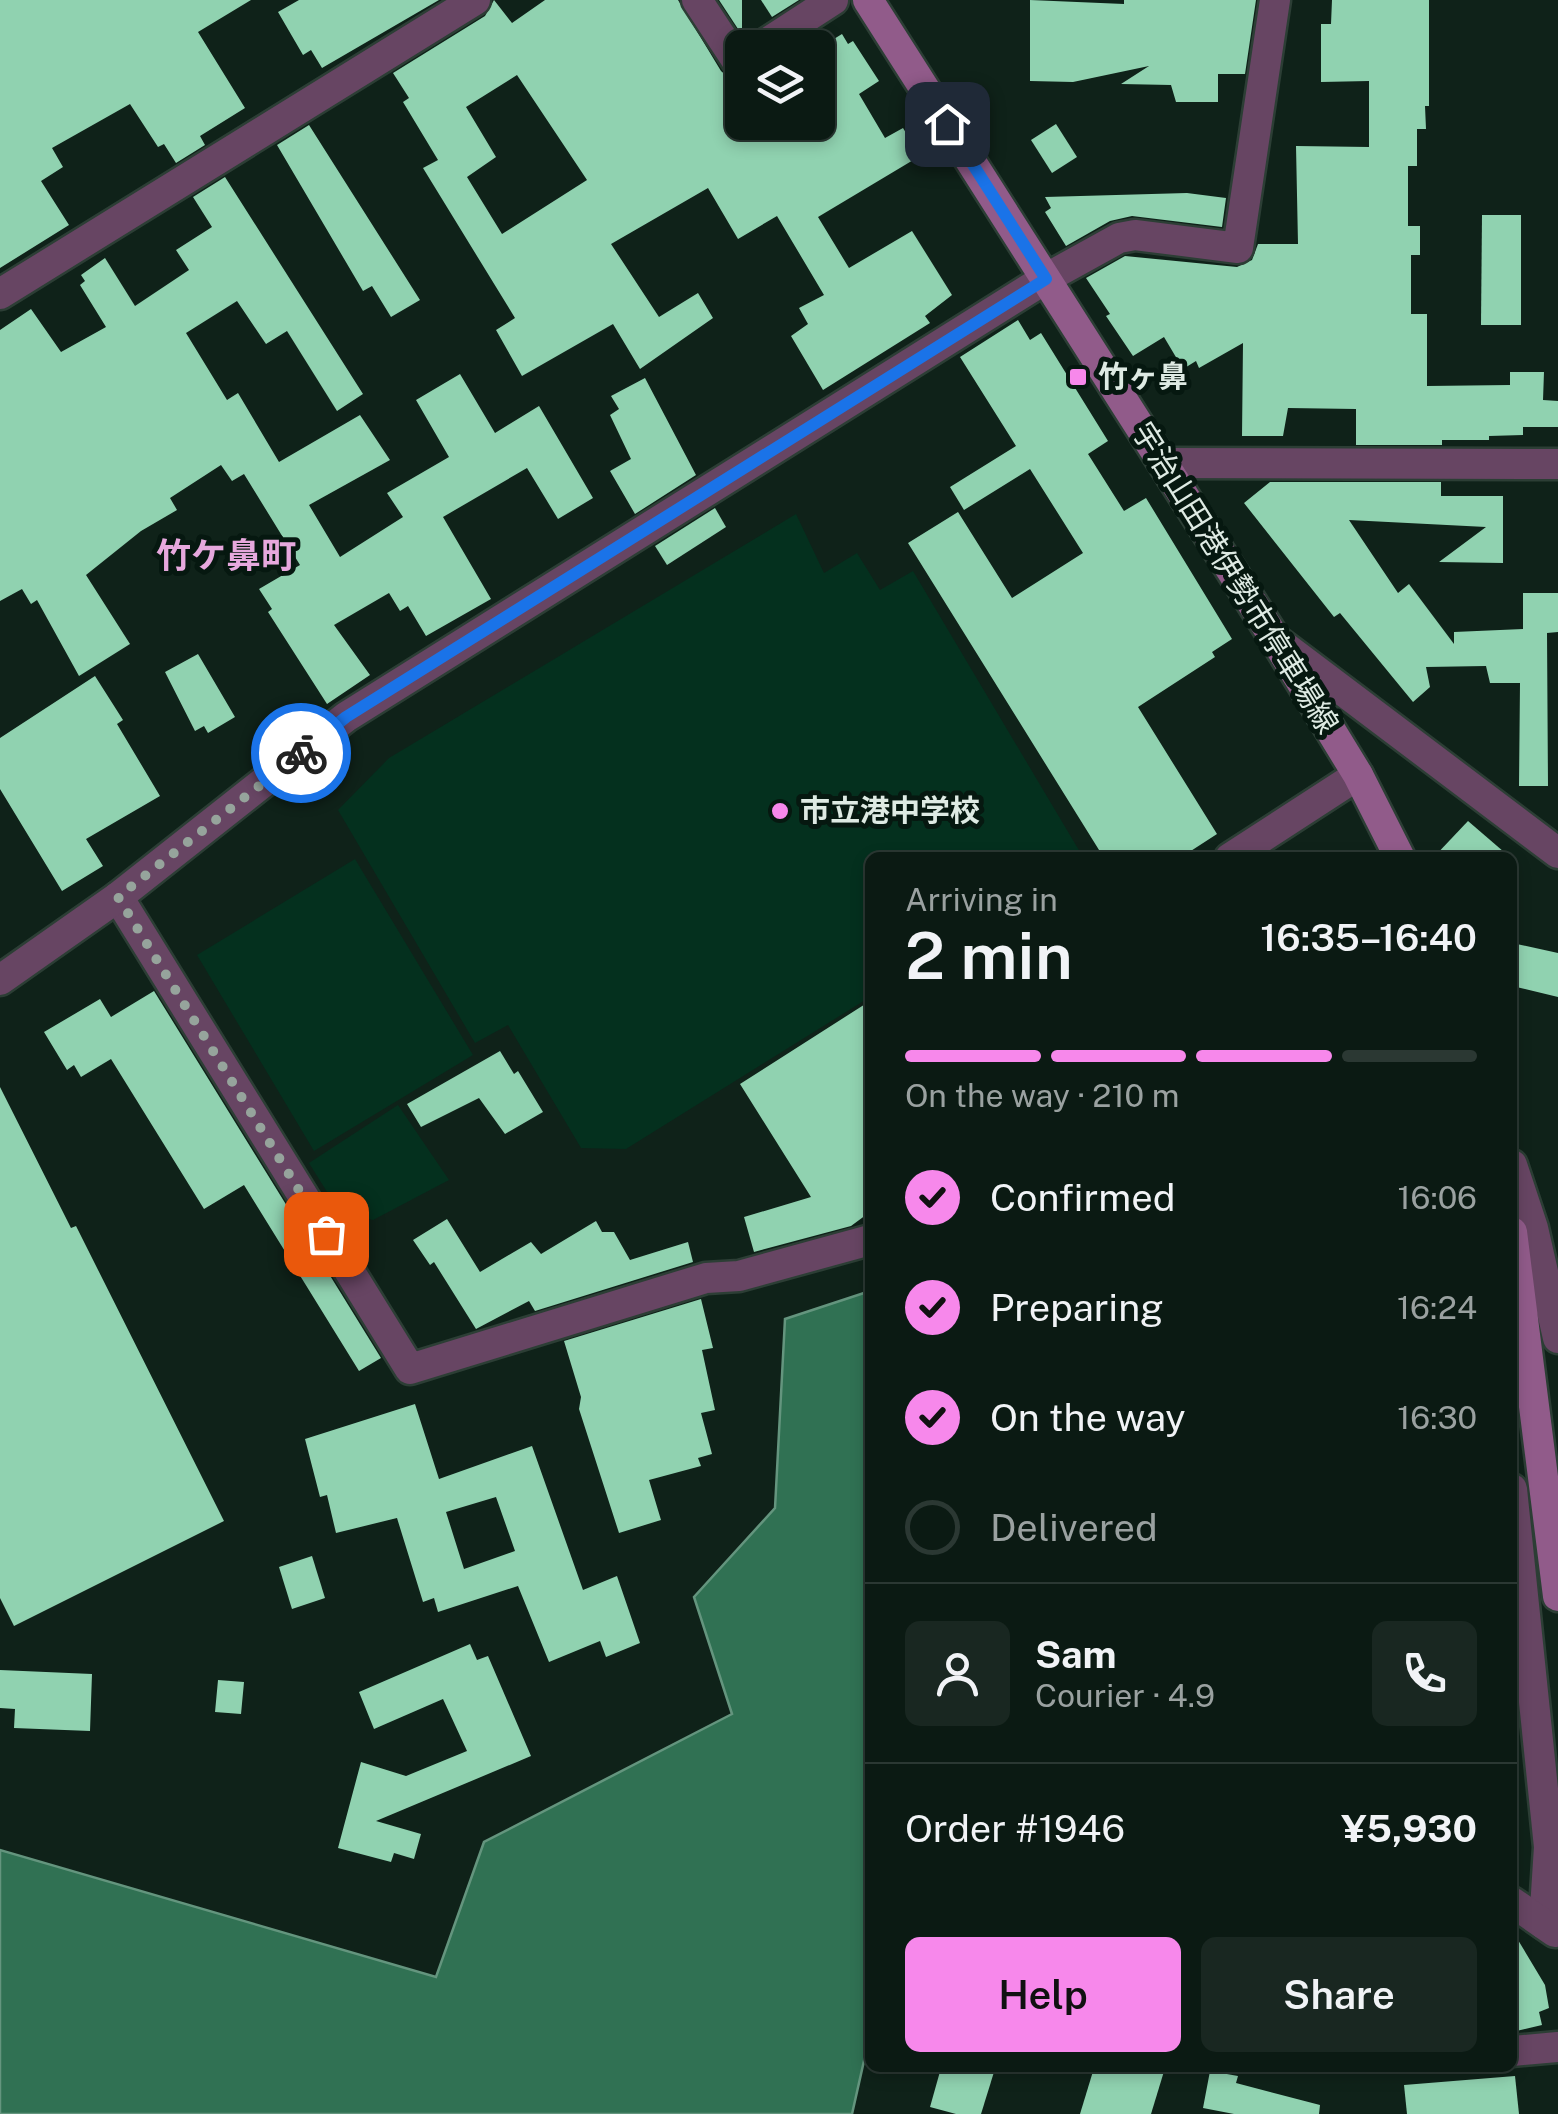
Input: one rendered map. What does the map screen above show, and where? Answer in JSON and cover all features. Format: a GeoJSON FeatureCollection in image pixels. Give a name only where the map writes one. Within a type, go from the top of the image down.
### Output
{"type":"FeatureCollection","features":[{"type":"Feature","properties":{"kind":"main road","name":"宇治山田港伊勢市停車場線"},"geometry":{"type":"LineString","coordinates":[[868,0],[1274,639],[1358,775],[1397,852]]}},
{"type":"Feature","properties":{"kind":"main road"},"geometry":{"type":"LineString","coordinates":[[1517,1272],[1558,1596]]}},
{"type":"Feature","properties":{"kind":"street"},"geometry":{"type":"LineString","coordinates":[[0,294],[475,0]]}},
{"type":"Feature","properties":{"kind":"street"},"geometry":{"type":"LineString","coordinates":[[698,0],[725,42]]}},
{"type":"Feature","properties":{"kind":"street"},"geometry":{"type":"LineString","coordinates":[[788,30],[833,0]]}},
{"type":"Feature","properties":{"kind":"street"},"geometry":{"type":"LineString","coordinates":[[0,980],[118,897],[346,717],[1046,279],[1119,238],[1135,235],[1238,248],[1274,0]]}},
{"type":"Feature","properties":{"kind":"street"},"geometry":{"type":"LineString","coordinates":[[1164,463],[1558,464]]}},
{"type":"Feature","properties":{"kind":"street"},"geometry":{"type":"LineString","coordinates":[[1274,639],[1558,853]]}},
{"type":"Feature","properties":{"kind":"street"},"geometry":{"type":"LineString","coordinates":[[1239,852],[1358,775]]}},
{"type":"Feature","properties":{"kind":"street"},"geometry":{"type":"LineString","coordinates":[[118,897],[410,1369],[706,1278],[739,1276],[865,1241]]}},
{"type":"Feature","properties":{"kind":"street"},"geometry":{"type":"LineString","coordinates":[[1517,1180],[1533,1228],[1558,1338]]}},
{"type":"Feature","properties":{"kind":"street"},"geometry":{"type":"LineString","coordinates":[[1517,1539],[1548,1847],[1551,1929]]}},
{"type":"Feature","properties":{"kind":"street"},"geometry":{"type":"LineString","coordinates":[[1517,1905],[1551,1929]]}},
{"type":"Feature","properties":{"kind":"street"},"geometry":{"type":"LineString","coordinates":[[1517,2051],[1558,2047]]}},
{"type":"Feature","properties":{"kind":"shaded area"},"geometry":{"type":"Polygon","coordinates":[[[796,514],[824,573],[857,553],[880,590],[913,571],[1080,852],[865,852],[865,1000],[626,1149],[581,1148],[508,1025],[475,1043],[338,810],[389,758],[796,514]]]}},
{"type":"Feature","properties":{"kind":"shaded area"},"geometry":{"type":"Polygon","coordinates":[[[355,859],[473,1055],[314,1151],[197,955],[355,859]]]}},
{"type":"Feature","properties":{"kind":"shaded area"},"geometry":{"type":"Polygon","coordinates":[[[398,1105],[449,1180],[373,1220],[339,1211],[309,1163],[398,1105]]]}},
{"type":"Feature","properties":{"kind":"shaded area"},"geometry":{"type":"Polygon","coordinates":[[[865,1293],[865,2056],[852,2114],[0,2114],[0,1850],[436,1977],[484,1842],[732,1714],[694,1597],[775,1508],[785,1319],[865,1293]]]}},
{"type":"Feature","properties":{"kind":"building"},"geometry":{"type":"Polygon","coordinates":[[[0,0],[251,0],[198,32],[245,108],[200,136],[205,145],[176,163],[164,144],[158,147],[130,104],[52,148],[63,167],[41,181],[69,225],[0,268],[0,0]]]}},
{"type":"Feature","properties":{"kind":"building"},"geometry":{"type":"Polygon","coordinates":[[[299,0],[439,0],[322,68],[311,50],[303,55],[278,12],[299,0]]]}},
{"type":"Feature","properties":{"kind":"building"},"geometry":{"type":"Polygon","coordinates":[[[494,0],[512,23],[545,0],[678,0],[725,74],[725,140],[835,140],[835,38],[842,34],[848,44],[853,41],[879,81],[859,94],[885,138],[903,128],[920,156],[818,217],[849,268],[912,231],[952,295],[925,316],[930,323],[823,390],[791,336],[808,324],[799,308],[824,295],[777,216],[738,239],[708,188],[611,244],[659,317],[698,293],[713,318],[640,369],[613,324],[522,376],[496,330],[515,318],[423,168],[438,160],[403,102],[409,98],[393,73],[485,16],[494,0]],[[517,75],[466,107],[496,157],[467,177],[502,234],[587,180],[517,75]]]}},
{"type":"Feature","properties":{"kind":"building"},"geometry":{"type":"Polygon","coordinates":[[[719,0],[742,0],[742,30],[719,0]]]}},
{"type":"Feature","properties":{"kind":"building"},"geometry":{"type":"Polygon","coordinates":[[[761,0],[799,0],[772,17],[761,0]]]}},
{"type":"Feature","properties":{"kind":"building"},"geometry":{"type":"Polygon","coordinates":[[[1030,0],[1124,4],[1124,0],[1256,0],[1245,74],[1218,74],[1218,102],[1176,102],[1171,85],[1121,84],[1149,66],[1073,82],[1030,81],[1030,0]]]}},
{"type":"Feature","properties":{"kind":"building"},"geometry":{"type":"Polygon","coordinates":[[[1332,0],[1429,0],[1429,106],[1425,106],[1426,129],[1417,129],[1417,166],[1408,166],[1408,226],[1420,226],[1420,255],[1411,255],[1411,314],[1427,314],[1427,386],[1510,385],[1510,372],[1544,372],[1543,400],[1558,401],[1558,427],[1523,427],[1523,435],[1442,440],[1442,445],[1356,445],[1356,409],[1288,408],[1283,436],[1242,436],[1243,343],[1199,368],[1196,361],[1183,369],[1164,337],[1133,356],[1106,316],[1110,314],[1086,278],[1125,256],[1237,267],[1252,260],[1258,244],[1298,244],[1296,146],[1369,147],[1369,81],[1321,82],[1321,24],[1331,24],[1332,0]]]}},
{"type":"Feature","properties":{"kind":"building"},"geometry":{"type":"Polygon","coordinates":[[[1056,124],[1077,157],[1052,173],[1031,140],[1056,124]]]}},
{"type":"Feature","properties":{"kind":"building"},"geometry":{"type":"Polygon","coordinates":[[[309,125],[420,300],[391,317],[372,286],[363,291],[277,145],[309,125]]]}},
{"type":"Feature","properties":{"kind":"building"},"geometry":{"type":"Polygon","coordinates":[[[225,177],[363,394],[337,411],[287,331],[266,344],[237,301],[186,333],[227,400],[238,393],[279,462],[360,415],[390,460],[309,505],[340,557],[403,517],[387,493],[449,457],[416,400],[460,374],[495,433],[539,406],[593,498],[558,519],[527,468],[443,517],[491,599],[426,636],[408,606],[400,611],[389,593],[334,625],[370,675],[327,704],[268,612],[272,609],[259,589],[300,565],[244,474],[232,481],[221,465],[170,498],[177,510],[141,531],[86,575],[130,644],[79,676],[37,600],[31,604],[22,589],[0,601],[0,330],[31,309],[61,352],[106,327],[80,285],[85,281],[81,275],[105,258],[135,306],[189,270],[176,250],[212,227],[193,197],[225,177]]]}},
{"type":"Feature","properties":{"kind":"building"},"geometry":{"type":"Polygon","coordinates":[[[1187,193],[1226,198],[1222,227],[1132,216],[1110,221],[1066,246],[1045,212],[1051,208],[1045,197],[1187,193]]]}},
{"type":"Feature","properties":{"kind":"building"},"geometry":{"type":"Polygon","coordinates":[[[1482,215],[1521,215],[1521,325],[1481,325],[1482,215]]]}},
{"type":"Feature","properties":{"kind":"building"},"geometry":{"type":"Polygon","coordinates":[[[1018,320],[1030,340],[1041,333],[1108,441],[1088,454],[1124,511],[1146,498],[1232,639],[1212,652],[1215,657],[1138,707],[1217,834],[1189,852],[1100,852],[908,543],[958,512],[1012,598],[1083,553],[1030,469],[964,510],[950,487],[1016,446],[960,357],[1018,320]]]}},
{"type":"Feature","properties":{"kind":"building"},"geometry":{"type":"Polygon","coordinates":[[[645,378],[696,475],[635,514],[610,471],[631,459],[610,415],[619,409],[611,396],[645,378]]]}},
{"type":"Feature","properties":{"kind":"building"},"geometry":{"type":"Polygon","coordinates":[[[1270,482],[1441,482],[1441,496],[1503,496],[1503,563],[1439,562],[1486,527],[1349,520],[1398,593],[1409,584],[1454,644],[1454,632],[1523,629],[1523,593],[1558,593],[1558,632],[1547,633],[1548,786],[1519,786],[1520,683],[1490,683],[1486,666],[1426,667],[1430,687],[1413,702],[1340,613],[1334,617],[1244,503],[1270,482]]]}},
{"type":"Feature","properties":{"kind":"building"},"geometry":{"type":"Polygon","coordinates":[[[715,508],[726,527],[667,565],[655,546],[715,508]]]}},
{"type":"Feature","properties":{"kind":"building"},"geometry":{"type":"Polygon","coordinates":[[[198,654],[235,717],[208,733],[204,726],[195,731],[165,672],[198,654]]]}},
{"type":"Feature","properties":{"kind":"building"},"geometry":{"type":"Polygon","coordinates":[[[95,676],[123,720],[117,724],[160,796],[86,839],[103,866],[62,891],[0,789],[0,738],[95,676]]]}},
{"type":"Feature","properties":{"kind":"building"},"geometry":{"type":"Polygon","coordinates":[[[1468,821],[1504,852],[1439,852],[1468,821]]]}},
{"type":"Feature","properties":{"kind":"building"},"geometry":{"type":"Polygon","coordinates":[[[1517,944],[1558,953],[1558,997],[1517,987],[1517,944]]]}},
{"type":"Feature","properties":{"kind":"building"},"geometry":{"type":"Polygon","coordinates":[[[154,991],[381,1358],[359,1371],[244,1185],[204,1209],[111,1059],[81,1077],[74,1065],[67,1070],[44,1032],[100,999],[111,1017],[154,991]]]}},
{"type":"Feature","properties":{"kind":"building"},"geometry":{"type":"Polygon","coordinates":[[[865,1004],[865,1216],[851,1226],[754,1252],[744,1217],[811,1197],[740,1084],[865,1004]]]}},
{"type":"Feature","properties":{"kind":"building"},"geometry":{"type":"Polygon","coordinates":[[[500,1051],[514,1074],[518,1071],[543,1112],[505,1134],[479,1098],[421,1127],[407,1104],[500,1051]]]}},
{"type":"Feature","properties":{"kind":"building"},"geometry":{"type":"Polygon","coordinates":[[[0,1087],[71,1228],[76,1226],[224,1521],[14,1626],[0,1598],[0,1087]]]}},
{"type":"Feature","properties":{"kind":"building"},"geometry":{"type":"Polygon","coordinates":[[[447,1219],[480,1272],[531,1242],[541,1254],[596,1221],[602,1232],[614,1232],[630,1260],[688,1242],[693,1262],[535,1311],[529,1301],[476,1329],[434,1262],[430,1265],[413,1240],[447,1219]]]}},
{"type":"Feature","properties":{"kind":"building"},"geometry":{"type":"Polygon","coordinates":[[[701,1299],[713,1348],[702,1350],[715,1410],[701,1413],[712,1454],[698,1458],[701,1466],[649,1480],[661,1520],[619,1533],[579,1409],[581,1397],[564,1341],[701,1299]]]}},
{"type":"Feature","properties":{"kind":"building"},"geometry":{"type":"Polygon","coordinates":[[[415,1404],[439,1479],[532,1446],[583,1590],[617,1576],[640,1643],[606,1657],[600,1641],[549,1662],[518,1586],[438,1612],[434,1598],[423,1602],[397,1518],[336,1533],[327,1495],[320,1497],[305,1439],[415,1404]],[[496,1497],[446,1512],[464,1569],[515,1551],[496,1497]]]}},
{"type":"Feature","properties":{"kind":"building"},"geometry":{"type":"Polygon","coordinates":[[[312,1556],[325,1598],[292,1609],[279,1567],[312,1556]]]}},
{"type":"Feature","properties":{"kind":"building"},"geometry":{"type":"Polygon","coordinates":[[[470,1644],[477,1660],[488,1656],[531,1756],[376,1821],[421,1834],[414,1859],[394,1853],[391,1862],[338,1848],[361,1762],[406,1776],[467,1751],[443,1699],[374,1729],[359,1692],[470,1644]]]}},
{"type":"Feature","properties":{"kind":"building"},"geometry":{"type":"Polygon","coordinates":[[[0,1670],[92,1674],[90,1731],[14,1728],[15,1709],[0,1708],[0,1670]]]}},
{"type":"Feature","properties":{"kind":"building"},"geometry":{"type":"Polygon","coordinates":[[[218,1680],[244,1682],[241,1714],[215,1712],[218,1680]]]}},
{"type":"Feature","properties":{"kind":"building"},"geometry":{"type":"Polygon","coordinates":[[[1517,1938],[1545,1985],[1549,2008],[1539,2012],[1542,2025],[1517,2031],[1517,1938]]]}},
{"type":"Feature","properties":{"kind":"building"},"geometry":{"type":"Polygon","coordinates":[[[940,2072],[994,2072],[981,2114],[956,2114],[930,2107],[940,2072]]]}},
{"type":"Feature","properties":{"kind":"building"},"geometry":{"type":"Polygon","coordinates":[[[1093,2072],[1164,2072],[1151,2114],[1080,2114],[1093,2072]]]}},
{"type":"Feature","properties":{"kind":"building"},"geometry":{"type":"Polygon","coordinates":[[[1210,2072],[1238,2076],[1236,2083],[1320,2105],[1319,2114],[1234,2114],[1203,2108],[1210,2072]]]}},
{"type":"Feature","properties":{"kind":"building"},"geometry":{"type":"Polygon","coordinates":[[[1515,2076],[1519,2114],[1407,2114],[1404,2085],[1515,2076]]]}},
{"type":"Feature","properties":{"kind":"way so far"},"geometry":{"type":"LineString","coordinates":[[301,753],[118,897],[326,1234]]}},
{"type":"Feature","properties":{"kind":"place","name":"竹ヶ鼻"},"geometry":{"type":"Point","coordinates":[1078,377]}},
{"type":"Feature","properties":{"kind":"place","name":"市立港中学校"},"geometry":{"type":"Point","coordinates":[780,811]}},
{"type":"Feature","properties":{"kind":"district","name":"竹ケ鼻町"},"geometry":{"type":"Point","coordinates":[226,556]}},
{"type":"Feature","properties":{"kind":"route"},"geometry":{"type":"LineString","coordinates":[[301,753],[346,717],[1046,279],[947,124]]}}]}
